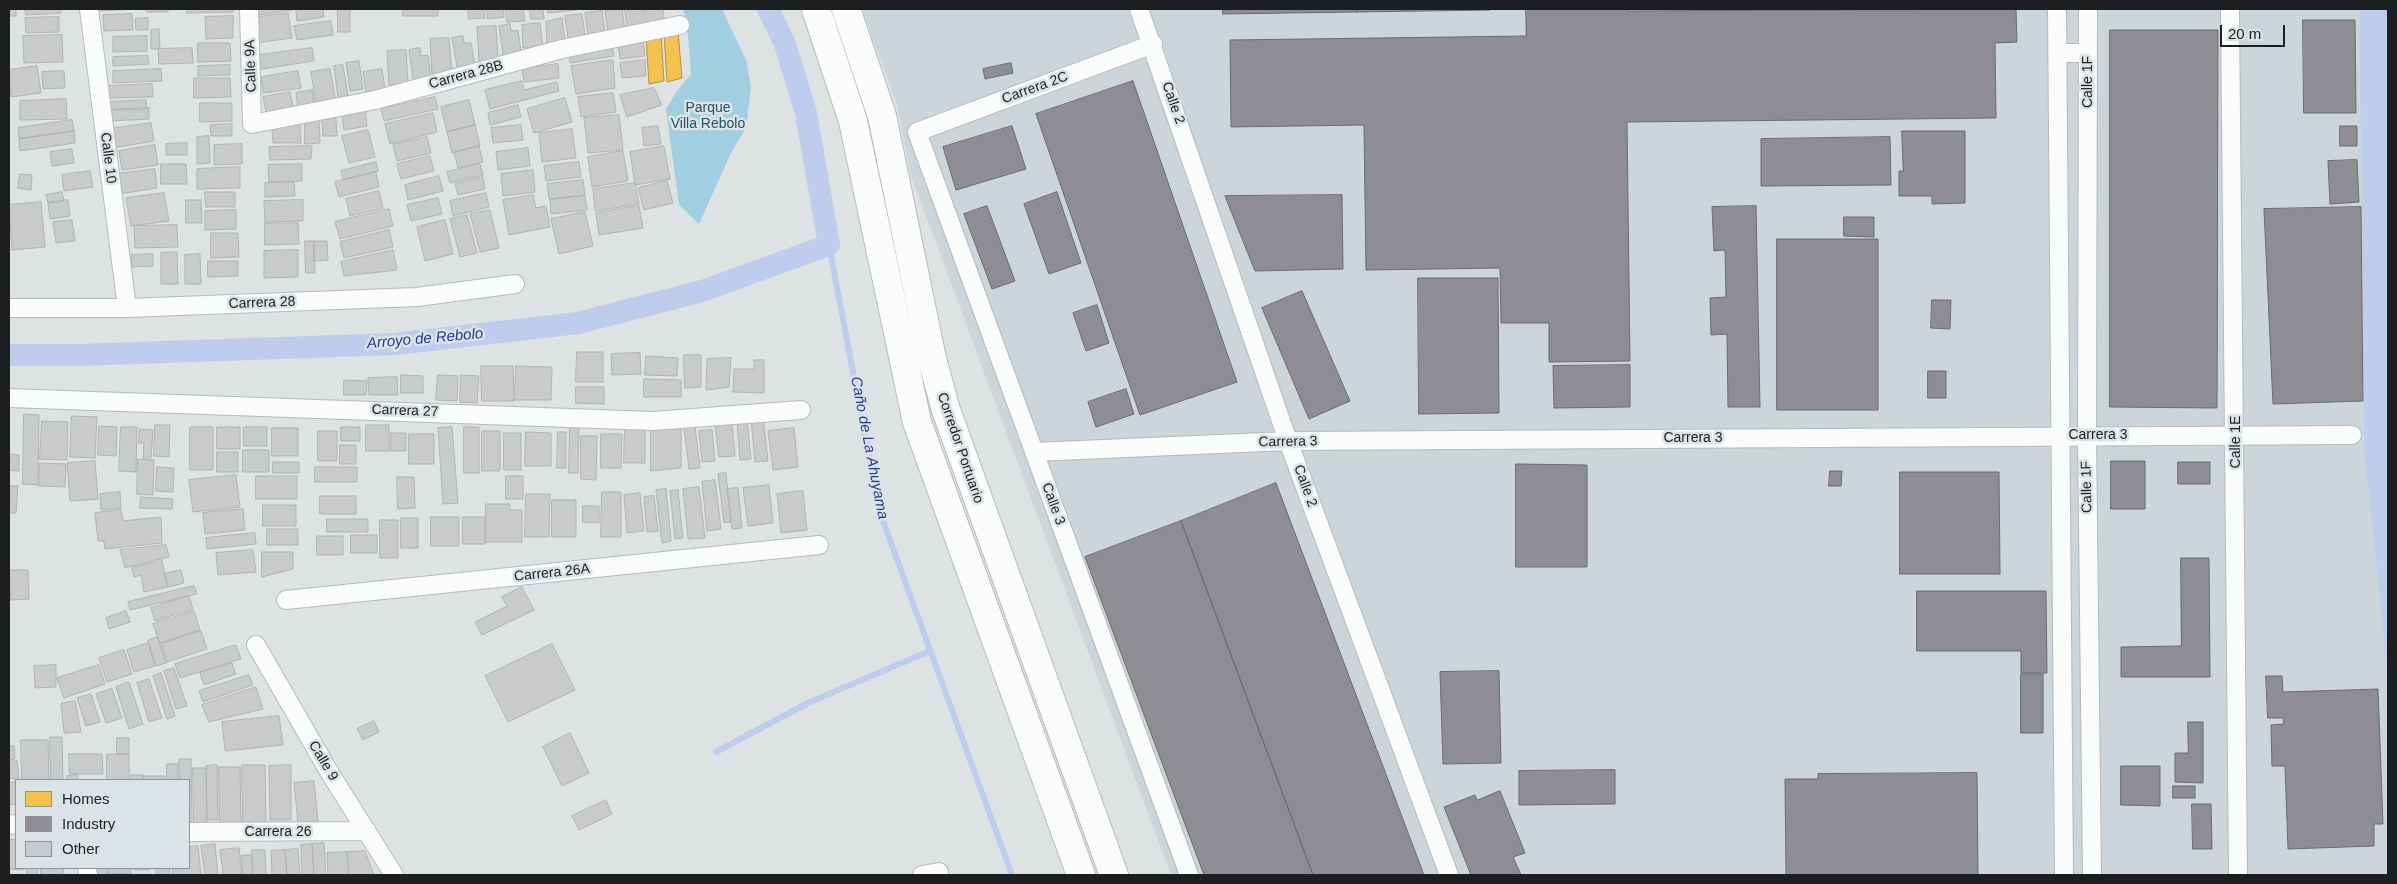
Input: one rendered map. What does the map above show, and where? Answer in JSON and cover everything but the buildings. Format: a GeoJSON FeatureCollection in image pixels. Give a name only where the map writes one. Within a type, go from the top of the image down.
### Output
{"type":"FeatureCollection","features":[{"type":"Feature","properties":{"kind":"main road"},"geometry":{"type":"LineString","coordinates":[[816,9],[856,135],[917,422],[1081,875]]}},
{"type":"Feature","properties":{"kind":"main road","name":"Corredor Portuario"},"geometry":{"type":"LineString","coordinates":[[846,9],[885,130],[932,359],[946,410],[1114,875]]}},
{"type":"Feature","properties":{"kind":"main road"},"geometry":{"type":"LineString","coordinates":[[856,135],[885,130]]}},
{"type":"Feature","properties":{"kind":"street","name":"Calle 10"},"geometry":{"type":"LineString","coordinates":[[88,9],[127,308]]}},
{"type":"Feature","properties":{"kind":"street","name":"Calle 9A"},"geometry":{"type":"LineString","coordinates":[[249,9],[252,124]]}},
{"type":"Feature","properties":{"kind":"street","name":"Calle 2"},"geometry":{"type":"LineString","coordinates":[[1139,9],[1153,44],[1288,441],[1449,875]]}},
{"type":"Feature","properties":{"kind":"street","name":"Calle 1F"},"geometry":{"type":"LineString","coordinates":[[2057,9],[2064,868]]}},
{"type":"Feature","properties":{"kind":"street","name":"Calle 1F"},"geometry":{"type":"LineString","coordinates":[[2088,9],[2087,435],[2092,868]]}},
{"type":"Feature","properties":{"kind":"street","name":"Calle 1E"},"geometry":{"type":"LineString","coordinates":[[2230,9],[2236,435],[2238,875]]}},
{"type":"Feature","properties":{"kind":"street","name":"Carrera 28B"},"geometry":{"type":"LineString","coordinates":[[252,124],[375,100],[562,50],[680,25]]}},
{"type":"Feature","properties":{"kind":"street","name":"Carrera 2C"},"geometry":{"type":"LineString","coordinates":[[917,132],[1153,44]]}},
{"type":"Feature","properties":{"kind":"street"},"geometry":{"type":"LineString","coordinates":[[2058,53],[2088,53]]}},
{"type":"Feature","properties":{"kind":"street","name":"Calle 3"},"geometry":{"type":"LineString","coordinates":[[917,132],[1189,875]]}},
{"type":"Feature","properties":{"kind":"street","name":"Carrera 28"},"geometry":{"type":"LineString","coordinates":[[9,308],[127,308],[417,297],[515,284]]}},
{"type":"Feature","properties":{"kind":"street","name":"Carrera 27"},"geometry":{"type":"LineString","coordinates":[[9,398],[653,421],[801,410]]}},
{"type":"Feature","properties":{"kind":"street","name":"Carrera 3"},"geometry":{"type":"LineString","coordinates":[[1034,452],[1288,441],[2061,435],[2352,435]]}},
{"type":"Feature","properties":{"kind":"street","name":"Carrera 26A"},"geometry":{"type":"LineString","coordinates":[[286,600],[819,545]]}},
{"type":"Feature","properties":{"kind":"street","name":"Calle 9"},"geometry":{"type":"LineString","coordinates":[[256,645],[332,775],[394,875]]}},
{"type":"Feature","properties":{"kind":"street","name":"Carrera 26"},"geometry":{"type":"LineString","coordinates":[[190,832],[367,831]]}},
{"type":"Feature","properties":{"kind":"street"},"geometry":{"type":"LineString","coordinates":[[2064,868],[2092,868]]}},
{"type":"Feature","properties":{"kind":"shaded area"},"geometry":{"type":"Polygon","coordinates":[[[862,9],[2359,9],[2364,449],[2388,677],[2388,875],[1171,875],[911,176],[897,105],[862,9]]]}},
{"type":"Feature","properties":{"kind":"shaded area"},"geometry":{"type":"Polygon","coordinates":[[[2359,9],[2388,9],[2388,677],[2364,449],[2359,9]]]}},
{"type":"Feature","properties":{"kind":"green space","name":"Parque Villa Rebolo"},"geometry":{"type":"Polygon","coordinates":[[[683,9],[722,9],[746,60],[751,87],[746,128],[731,153],[699,224],[679,205],[666,109],[677,91],[691,74],[687,23],[683,9]]]}},
{"type":"Feature","properties":{"kind":"waterway","name":"Arroyo de Rebolo"},"geometry":{"type":"LineString","coordinates":[[9,355],[79,355],[395,344],[578,323],[702,291],[829,245],[806,113],[785,44],[768,9]]}},
{"type":"Feature","properties":{"kind":"waterway","name":"Caño de La Ahuyama"},"geometry":{"type":"LineString","coordinates":[[829,245],[879,510],[1012,875]]}},
{"type":"Feature","properties":{"kind":"waterway"},"geometry":{"type":"LineString","coordinates":[[716,752],[808,703],[930,651]]}}]}
